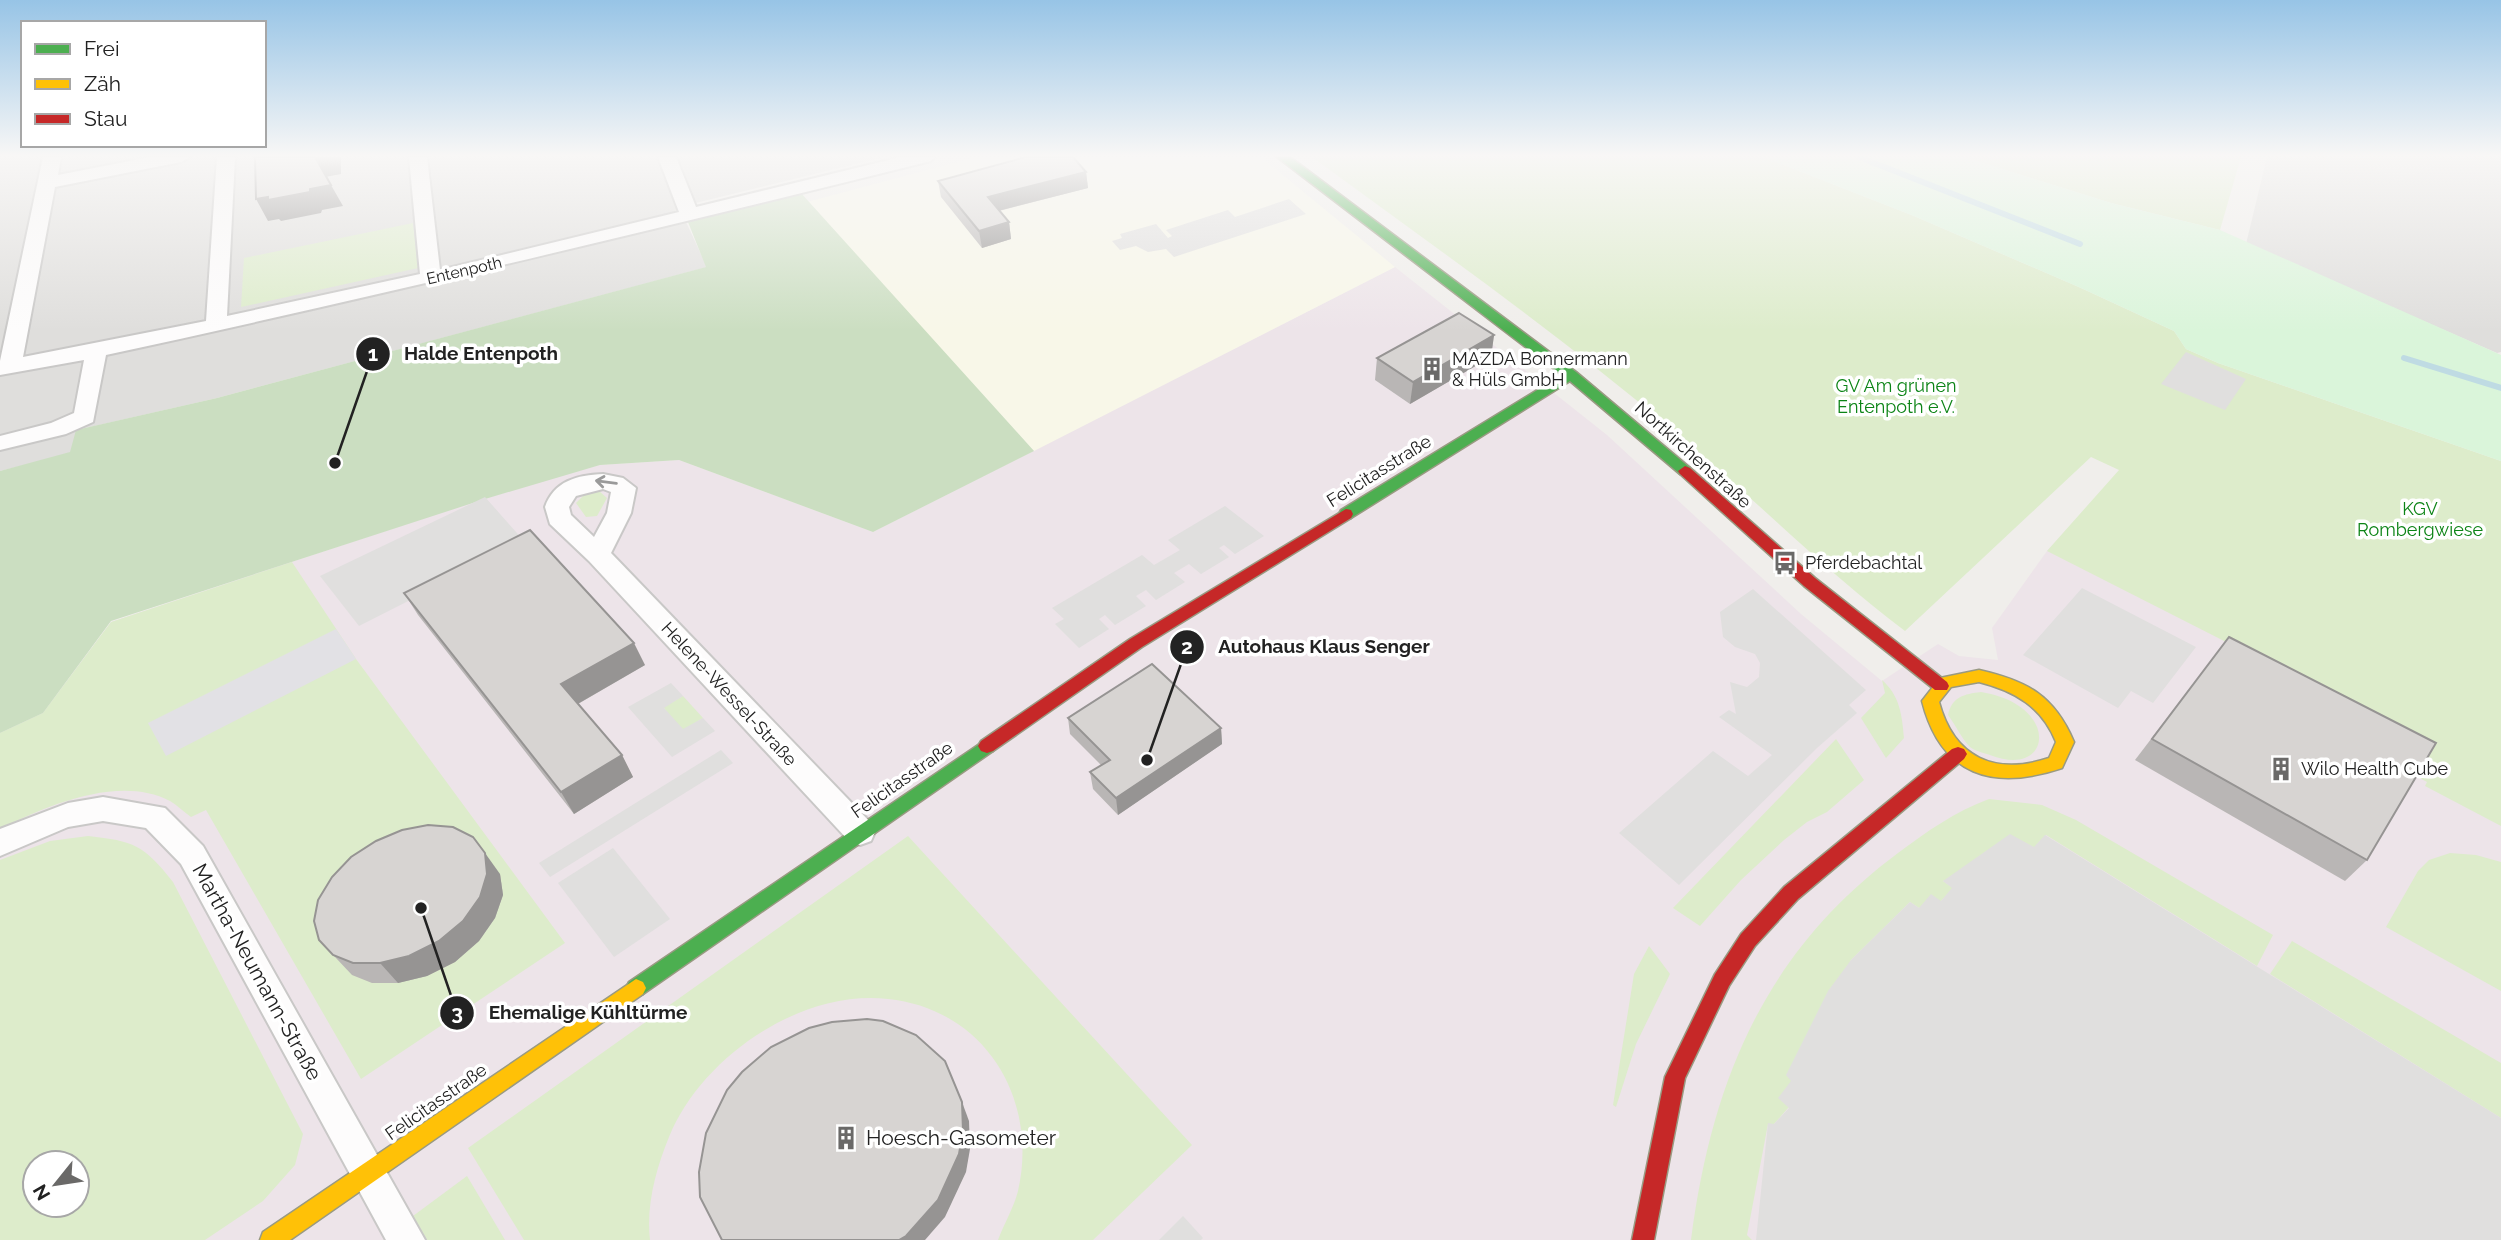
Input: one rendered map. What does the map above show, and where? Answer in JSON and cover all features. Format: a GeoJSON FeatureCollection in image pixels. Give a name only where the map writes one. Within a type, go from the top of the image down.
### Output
{"type":"FeatureCollection","features":[{"type":"Feature","properties":{"kind":"main road","name":"Nortkirchenstraße"},"geometry":{"type":"LineString","coordinates":[[1358,215],[1571,375],[1668,456],[1785,563],[1870,634],[1941,686]]}},
{"type":"Feature","properties":{"kind":"main road","name":"Felicitasstraße"},"geometry":{"type":"LineString","coordinates":[[271,1240],[1136,643],[1571,375]]}},
{"type":"Feature","properties":{"kind":"main road"},"geometry":{"type":"LineString","coordinates":[[1979,676],[2015,685],[2031,693],[2055,716],[2065,742],[2056,764],[2031,775],[1994,772],[1958,754],[1934,727],[1930,701],[1941,686],[1961,677],[1979,676]]}},
{"type":"Feature","properties":{"kind":"main road"},"geometry":{"type":"LineString","coordinates":[[1643,1240],[1675,1077],[1722,981],[1748,940],[1791,893],[1958,754]]}},
{"type":"Feature","properties":{"kind":"street"},"geometry":{"type":"LineString","coordinates":[[6,367],[39,215]]}},
{"type":"Feature","properties":{"kind":"street"},"geometry":{"type":"LineString","coordinates":[[216,324],[223,215]]}},
{"type":"Feature","properties":{"kind":"street"},"geometry":{"type":"LineString","coordinates":[[424,215],[431,278]]}},
{"type":"Feature","properties":{"kind":"street","name":"Entenpoth"},"geometry":{"type":"LineString","coordinates":[[6,367],[96,351],[431,278],[695,215]]}},
{"type":"Feature","properties":{"kind":"street"},"geometry":{"type":"LineString","coordinates":[[0,443],[58,429],[85,417],[96,351]]}},
{"type":"Feature","properties":{"kind":"street","name":"Helene-Wessel-Straße"},"geometry":{"type":"LineString","coordinates":[[598,555],[860,832]]}},
{"type":"Feature","properties":{"kind":"street","name":"Martha-Neumann-Straße"},"geometry":{"type":"LineString","coordinates":[[0,844],[68,815],[103,809],[154,817],[192,855],[405,1240]]}},
{"type":"Feature","properties":{"kind":"shaded area"},"geometry":{"type":"Polygon","coordinates":[[[0,215],[683,215],[707,267],[217,398],[77,430],[73,453],[0,471],[0,215]]]}},
{"type":"Feature","properties":{"kind":"shaded area"},"geometry":{"type":"Polygon","coordinates":[[[819,215],[1331,215],[1395,267],[1034,451],[819,215]]]}},
{"type":"Feature","properties":{"kind":"shaded area"},"geometry":{"type":"Polygon","coordinates":[[[1213,215],[1235,217],[1303,215],[1174,257],[1166,249],[1148,252],[1136,246],[1120,250],[1112,241],[1122,238],[1120,234],[1156,224],[1168,238],[1172,236],[1166,230],[1213,215]]]}},
{"type":"Feature","properties":{"kind":"shaded area"},"geometry":{"type":"Polygon","coordinates":[[[2253,215],[2501,215],[2501,352],[2497,353],[2246,244],[2253,215]]]}},
{"type":"Feature","properties":{"kind":"shaded area"},"geometry":{"type":"Polygon","coordinates":[[[1395,267],[1607,435],[1801,614],[1882,681],[1938,644],[1959,656],[1998,660],[1992,628],[2047,551],[2120,470],[2501,645],[2501,1240],[0,1240],[0,733],[43,713],[111,622],[503,492],[600,465],[679,460],[873,532],[1395,267]]]}},
{"type":"Feature","properties":{"kind":"shaded area"},"geometry":{"type":"Polygon","coordinates":[[[2186,352],[2246,379],[2225,410],[2161,384],[2186,352]]]}},
{"type":"Feature","properties":{"kind":"shaded area"},"geometry":{"type":"Polygon","coordinates":[[[485,497],[525,542],[359,626],[320,576],[485,497]]]}},
{"type":"Feature","properties":{"kind":"shaded area"},"geometry":{"type":"Polygon","coordinates":[[[1225,506],[1264,536],[1235,554],[1224,545],[1219,548],[1229,557],[1201,574],[1189,564],[1174,573],[1185,582],[1156,600],[1146,590],[1136,596],[1146,606],[1115,625],[1105,615],[1099,619],[1109,629],[1079,648],[1055,624],[1064,619],[1052,608],[1142,555],[1154,565],[1180,550],[1168,540],[1225,506]]]}},
{"type":"Feature","properties":{"kind":"shaded area"},"geometry":{"type":"Polygon","coordinates":[[[2082,588],[2196,647],[2153,703],[2131,691],[2118,708],[2023,655],[2082,588]]]}},
{"type":"Feature","properties":{"kind":"shaded area"},"geometry":{"type":"Polygon","coordinates":[[[1753,589],[1866,690],[1849,705],[1857,713],[1817,748],[1679,885],[1619,833],[1713,751],[1748,776],[1772,755],[1719,717],[1729,710],[1736,714],[1730,682],[1747,687],[1759,677],[1760,663],[1755,654],[1735,647],[1723,637],[1720,612],[1753,589]]]}},
{"type":"Feature","properties":{"kind":"shaded area"},"geometry":{"type":"Polygon","coordinates":[[[336,629],[356,659],[166,756],[148,723],[336,629]]]}},
{"type":"Feature","properties":{"kind":"shaded area"},"geometry":{"type":"Polygon","coordinates":[[[671,683],[683,696],[664,708],[683,729],[703,718],[715,731],[672,757],[628,707],[671,683]]]}},
{"type":"Feature","properties":{"kind":"shaded area"},"geometry":{"type":"Polygon","coordinates":[[[721,750],[733,763],[550,877],[539,863],[721,750]]]}},
{"type":"Feature","properties":{"kind":"shaded area"},"geometry":{"type":"Polygon","coordinates":[[[2010,834],[2034,847],[2045,835],[2501,1118],[2501,1240],[1756,1240],[1768,1123],[1774,1124],[1789,1108],[1778,1098],[1791,1081],[1786,1075],[1828,991],[1851,960],[1910,902],[1919,908],[1931,894],[1941,901],[1952,888],[1943,881],[2010,834]]]}},
{"type":"Feature","properties":{"kind":"shaded area"},"geometry":{"type":"Polygon","coordinates":[[[613,848],[670,919],[614,957],[558,883],[613,848]]]}},
{"type":"Feature","properties":{"kind":"shaded area"},"geometry":{"type":"Polygon","coordinates":[[[1183,1216],[1203,1238],[1201,1240],[1159,1240],[1183,1216]]]}},
{"type":"Feature","properties":{"kind":"green space"},"geometry":{"type":"Polygon","coordinates":[[[716,215],[821,215],[1034,451],[873,532],[679,460],[600,465],[485,499],[111,621],[43,713],[0,733],[0,471],[70,452],[76,430],[217,398],[706,267],[688,222],[716,215]]]}},
{"type":"Feature","properties":{"kind":"green space"},"geometry":{"type":"Polygon","coordinates":[[[1391,215],[1911,215],[2174,331],[2186,349],[2218,363],[2501,461],[2501,826],[2425,786],[2427,782],[2410,773],[2230,644],[2047,551],[2119,470],[2091,457],[1905,631],[1846,583],[1705,457],[1497,292],[1391,215]]]}},
{"type":"Feature","properties":{"kind":"green space"},"geometry":{"type":"Polygon","coordinates":[[[1911,215],[2159,215],[2220,230],[2501,355],[2501,461],[2218,363],[2186,349],[2174,331],[1911,215]]]}},
{"type":"Feature","properties":{"kind":"green space"},"geometry":{"type":"Polygon","coordinates":[[[2159,215],[2224,215],[2220,230],[2159,215]]]}},
{"type":"Feature","properties":{"kind":"green space"},"geometry":{"type":"Polygon","coordinates":[[[413,223],[418,268],[241,307],[244,258],[413,223]]]}},
{"type":"Feature","properties":{"kind":"green space"},"geometry":{"type":"Polygon","coordinates":[[[599,491],[607,498],[597,516],[586,517],[576,503],[587,492],[599,491]]]}},
{"type":"Feature","properties":{"kind":"green space"},"geometry":{"type":"Polygon","coordinates":[[[292,562],[356,659],[565,943],[361,1079],[206,810],[191,817],[170,801],[150,794],[106,792],[61,803],[0,829],[0,733],[43,713],[111,622],[292,562]]]}},
{"type":"Feature","properties":{"kind":"green space"},"geometry":{"type":"Polygon","coordinates":[[[1882,680],[1896,699],[1904,738],[1886,758],[1861,718],[1885,693],[1882,680]]]}},
{"type":"Feature","properties":{"kind":"green space"},"geometry":{"type":"Polygon","coordinates":[[[1981,692],[2007,699],[2025,711],[2036,724],[2039,738],[2036,749],[2026,758],[2011,760],[1990,755],[1970,747],[1964,740],[1948,715],[1950,709],[1956,700],[1981,692]]]}},
{"type":"Feature","properties":{"kind":"green space"},"geometry":{"type":"Polygon","coordinates":[[[683,696],[703,718],[683,730],[663,707],[683,696]]]}},
{"type":"Feature","properties":{"kind":"green space"},"geometry":{"type":"Polygon","coordinates":[[[1836,739],[1864,780],[1827,812],[1807,822],[1784,840],[1741,880],[1700,926],[1673,908],[1836,739]]]}},
{"type":"Feature","properties":{"kind":"green space"},"geometry":{"type":"Polygon","coordinates":[[[1989,799],[2042,805],[2076,820],[2273,935],[2257,966],[2046,835],[2034,848],[1943,881],[1953,888],[1941,901],[1919,908],[1910,902],[1851,960],[1791,1081],[1789,1107],[1774,1124],[1768,1124],[1747,1235],[1752,1240],[1691,1240],[1700,1181],[1731,1073],[1752,1024],[1780,977],[1812,933],[1852,891],[1930,830],[1989,799]]]}},
{"type":"Feature","properties":{"kind":"green space"},"geometry":{"type":"Polygon","coordinates":[[[88,836],[117,840],[137,847],[154,860],[173,882],[303,1134],[295,1165],[263,1201],[205,1240],[0,1240],[0,860],[50,841],[88,836]]]}},
{"type":"Feature","properties":{"kind":"green space"},"geometry":{"type":"Polygon","coordinates":[[[908,836],[1192,1145],[1093,1240],[998,1240],[1018,1191],[1022,1157],[1020,1124],[1012,1092],[997,1064],[977,1040],[952,1020],[922,1006],[888,999],[855,999],[821,1005],[788,1017],[729,1056],[704,1081],[684,1108],[660,1162],[649,1214],[650,1240],[524,1240],[468,1148],[908,836]]]}},
{"type":"Feature","properties":{"kind":"green space"},"geometry":{"type":"Polygon","coordinates":[[[2450,853],[2476,855],[2501,862],[2501,991],[2386,927],[2418,871],[2429,860],[2450,853]]]}},
{"type":"Feature","properties":{"kind":"green space"},"geometry":{"type":"Polygon","coordinates":[[[2292,941],[2501,1063],[2501,1118],[2270,974],[2292,941]]]}},
{"type":"Feature","properties":{"kind":"green space"},"geometry":{"type":"Polygon","coordinates":[[[1649,946],[1670,974],[1636,1044],[1616,1107],[1613,1105],[1634,974],[1649,946]]]}},
{"type":"Feature","properties":{"kind":"green space"},"geometry":{"type":"Polygon","coordinates":[[[467,1176],[505,1240],[427,1240],[413,1216],[467,1176]]]}},
{"type":"Feature","properties":{"kind":"building"},"geometry":{"type":"Polygon","coordinates":[[[966,215],[1003,215],[1009,222],[979,231],[966,215]]]}},
{"type":"Feature","properties":{"kind":"building"},"geometry":{"type":"Polygon","coordinates":[[[1459,313],[1494,335],[1413,382],[1377,358],[1459,313]]]}},
{"type":"Feature","properties":{"kind":"building"},"geometry":{"type":"Polygon","coordinates":[[[530,530],[634,643],[561,684],[622,755],[561,792],[404,593],[530,530]]]}},
{"type":"Feature","properties":{"kind":"building","name":"Wilo Health Cube"},"geometry":{"type":"Polygon","coordinates":[[[2229,637],[2436,743],[2367,860],[2152,739],[2229,637]]]}},
{"type":"Feature","properties":{"kind":"building"},"geometry":{"type":"Polygon","coordinates":[[[1152,664],[1221,728],[1116,798],[1090,772],[1110,760],[1068,718],[1152,664]]]}},
{"type":"Feature","properties":{"kind":"building"},"geometry":{"type":"Polygon","coordinates":[[[428,825],[453,827],[473,837],[485,853],[487,874],[480,897],[463,921],[439,941],[409,956],[380,963],[353,963],[333,955],[319,940],[314,921],[318,900],[332,877],[351,857],[376,841],[402,830],[428,825]]]}},
{"type":"Feature","properties":{"kind":"building","name":"Hoesch-Gasometer"},"geometry":{"type":"Polygon","coordinates":[[[867,1019],[883,1021],[916,1035],[945,1061],[962,1102],[963,1131],[959,1154],[938,1200],[906,1236],[899,1240],[722,1240],[700,1197],[699,1172],[706,1133],[727,1090],[742,1072],[771,1047],[809,1028],[832,1022],[867,1019]]]}},
{"type":"Feature","properties":{"kind":"waterway"},"geometry":{"type":"LineString","coordinates":[[2006,215],[2080,244]]}},
{"type":"Feature","properties":{"kind":"waterway"},"geometry":{"type":"LineString","coordinates":[[2404,358],[2501,388]]}},
{"type":"Feature","properties":{"kind":"traffic: fast"},"geometry":{"type":"LineString","coordinates":[[1359,215],[1571,375],[1685,471]]}},
{"type":"Feature","properties":{"kind":"traffic: fast"},"geometry":{"type":"LineString","coordinates":[[1346,514],[1571,375]]}},
{"type":"Feature","properties":{"kind":"traffic: fast"},"geometry":{"type":"LineString","coordinates":[[636,988],[987,746]]}},
{"type":"Feature","properties":{"kind":"traffic: slow"},"geometry":{"type":"LineString","coordinates":[[1979,676],[2008,684],[2042,705],[2059,728],[2065,742],[2056,763],[2035,770],[1994,771],[1959,755],[1946,741],[1936,723],[1930,701],[1946,682],[1979,676]]}},
{"type":"Feature","properties":{"kind":"traffic: slow"},"geometry":{"type":"LineString","coordinates":[[271,1240],[636,988]]}},
{"type":"Feature","properties":{"kind":"traffic: jam"},"geometry":{"type":"LineString","coordinates":[[1685,471],[1810,582],[1941,686]]}},
{"type":"Feature","properties":{"kind":"traffic: jam"},"geometry":{"type":"LineString","coordinates":[[987,746],[1136,643],[1346,514]]}},
{"type":"Feature","properties":{"kind":"traffic: jam"},"geometry":{"type":"LineString","coordinates":[[1643,1240],[1675,1077],[1722,980],[1748,940],[1791,893],[1958,754]]}},
{"type":"Feature","properties":{"kind":"place","name":"MAZDA Bonnermann & Hüls GmbH"},"geometry":{"type":"Point","coordinates":[1432,369]}},
{"type":"Feature","properties":{"kind":"place","name":"Halde Entenpoth"},"geometry":{"type":"Point","coordinates":[335,463]}},
{"type":"Feature","properties":{"kind":"place","name":"Pferdebachtal"},"geometry":{"type":"Point","coordinates":[1785,563]}},
{"type":"Feature","properties":{"kind":"place","name":"Autohaus Klaus Senger"},"geometry":{"type":"Point","coordinates":[1147,760]}},
{"type":"Feature","properties":{"kind":"place","name":"Wilo Health Cube"},"geometry":{"type":"Point","coordinates":[2281,769]}},
{"type":"Feature","properties":{"kind":"place","name":"Ehemalige Kühltürme"},"geometry":{"type":"Point","coordinates":[421,908]}},
{"type":"Feature","properties":{"kind":"place","name":"Hoesch-Gasometer"},"geometry":{"type":"Point","coordinates":[846,1138]}},
{"type":"Feature","properties":{"kind":"park label","name":"GV Am grünen Entenpoth e.V."},"geometry":{"type":"Point","coordinates":[1896,396]}},
{"type":"Feature","properties":{"kind":"park label","name":"KGV Rombergwiese"},"geometry":{"type":"Point","coordinates":[2420,519]}}]}
